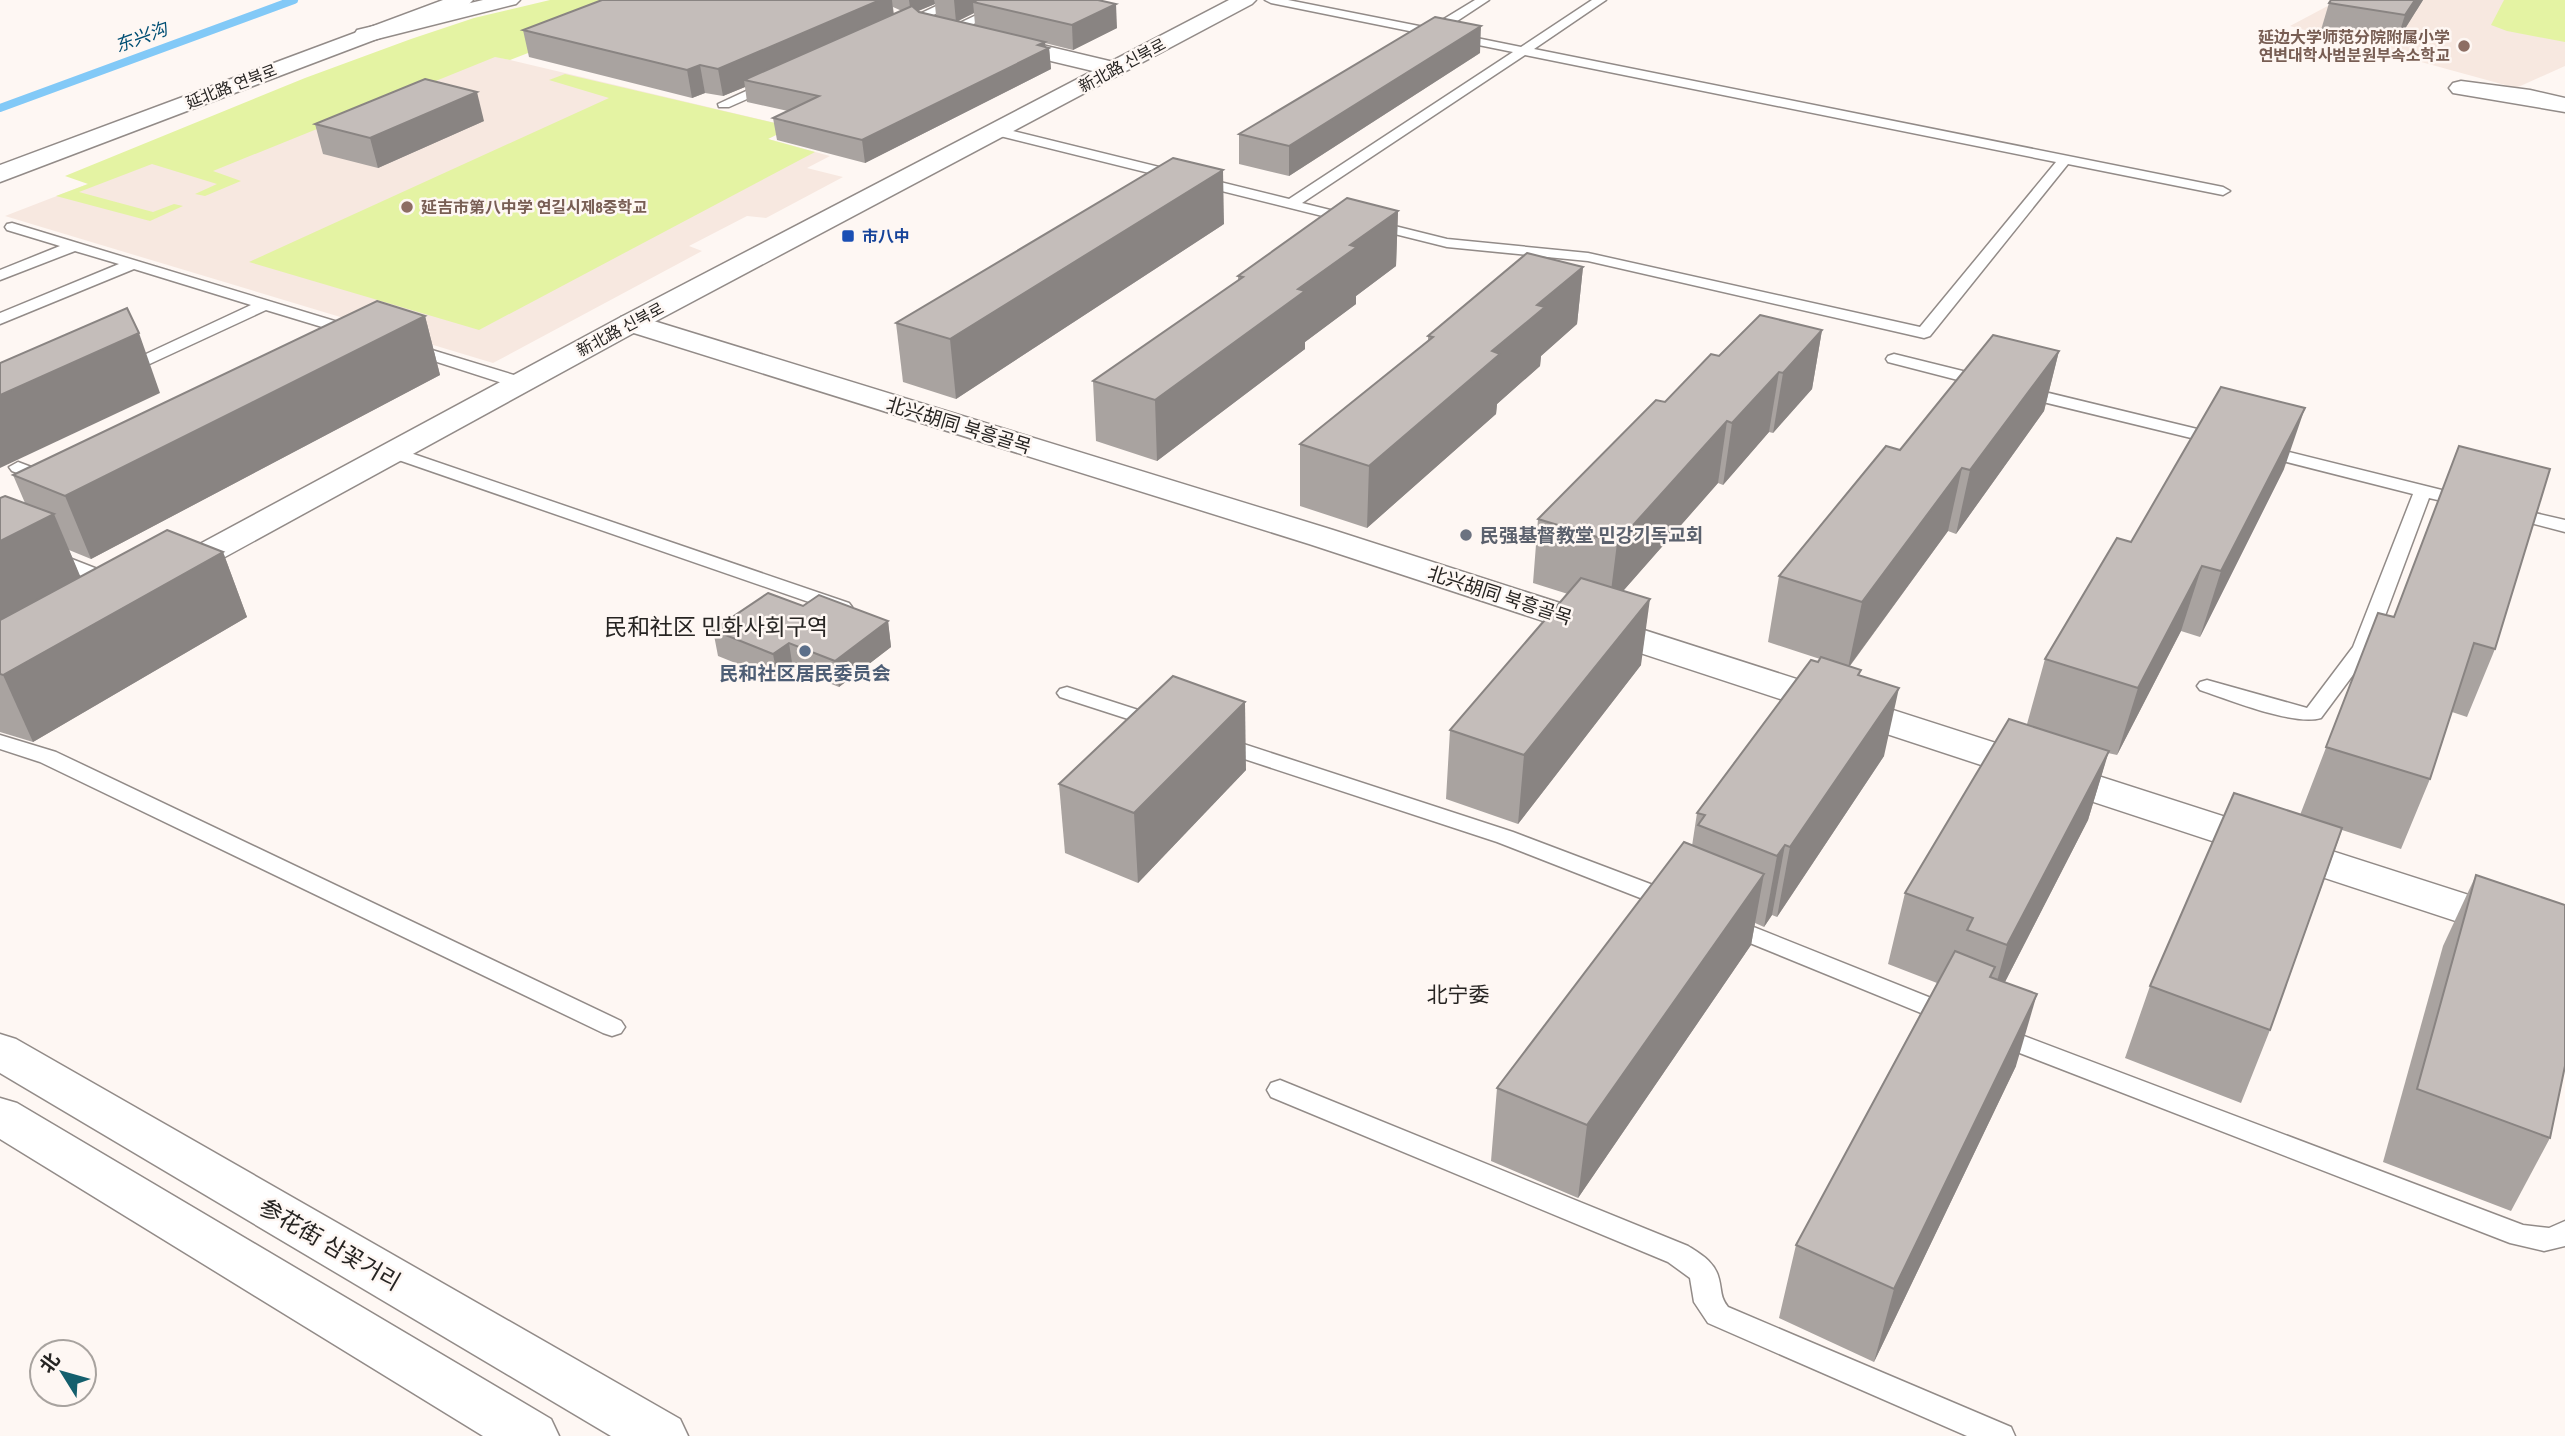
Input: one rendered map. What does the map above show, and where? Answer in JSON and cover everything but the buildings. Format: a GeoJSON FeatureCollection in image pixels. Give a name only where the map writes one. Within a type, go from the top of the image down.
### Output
{"type":"FeatureCollection","features":[{"type":"Feature","properties":{"kind":"street","name":"延北路 연북로"},"geometry":{"type":"LineString","coordinates":[[0,153],[422,0]]}},
{"type":"Feature","properties":{"kind":"street","name":"延北路 연북로"},"geometry":{"type":"LineString","coordinates":[[0,174],[462,0]]}},
{"type":"Feature","properties":{"kind":"street"},"geometry":{"type":"LineString","coordinates":[[365,35],[509,0]]}},
{"type":"Feature","properties":{"kind":"street","name":"新北路 신북로"},"geometry":{"type":"LineString","coordinates":[[103,610],[631,323],[1245,0]]}},
{"type":"Feature","properties":{"kind":"street"},"geometry":{"type":"LineString","coordinates":[[341,28],[377,9]]}},
{"type":"Feature","properties":{"kind":"street"},"geometry":{"type":"LineString","coordinates":[[931,25],[1114,69]]}},
{"type":"Feature","properties":{"kind":"street"},"geometry":{"type":"LineString","coordinates":[[2461,88],[2530,97],[2565,105]]}},
{"type":"Feature","properties":{"kind":"street","name":"北兴胡同 북흥골목"},"geometry":{"type":"LineString","coordinates":[[631,323],[1321,537],[2565,942]]}},
{"type":"Feature","properties":{"kind":"street","name":"参花街 삼꽃거리"},"geometry":{"type":"LineString","coordinates":[[0,1051],[660,1436]]}},
{"type":"Feature","properties":{"kind":"street"},"geometry":{"type":"LineString","coordinates":[[0,1116],[531,1436]]}},
{"type":"Feature","properties":{"kind":"lane"},"geometry":{"type":"LineString","coordinates":[[931,25],[959,0]]}},
{"type":"Feature","properties":{"kind":"lane"},"geometry":{"type":"LineString","coordinates":[[887,32],[931,25],[1017,0]]}},
{"type":"Feature","properties":{"kind":"lane"},"geometry":{"type":"LineString","coordinates":[[1271,0],[2222,191]]}},
{"type":"Feature","properties":{"kind":"lane"},"geometry":{"type":"LineString","coordinates":[[1432,32],[1483,0]]}},
{"type":"Feature","properties":{"kind":"lane"},"geometry":{"type":"LineString","coordinates":[[1291,204],[1600,0]]}},
{"type":"Feature","properties":{"kind":"lane"},"geometry":{"type":"LineString","coordinates":[[897,17],[931,25]]}},
{"type":"Feature","properties":{"kind":"lane"},"geometry":{"type":"LineString","coordinates":[[724,104],[787,76]]}},
{"type":"Feature","properties":{"kind":"lane"},"geometry":{"type":"LineString","coordinates":[[997,131],[1447,243],[1588,257],[1924,333],[2065,159]]}},
{"type":"Feature","properties":{"kind":"lane"},"geometry":{"type":"LineString","coordinates":[[12,227],[521,383]]}},
{"type":"Feature","properties":{"kind":"lane"},"geometry":{"type":"LineString","coordinates":[[0,275],[74,246]]}},
{"type":"Feature","properties":{"kind":"lane"},"geometry":{"type":"LineString","coordinates":[[0,319],[134,264]]}},
{"type":"Feature","properties":{"kind":"lane"},"geometry":{"type":"LineString","coordinates":[[101,380],[266,304]]}},
{"type":"Feature","properties":{"kind":"lane"},"geometry":{"type":"LineString","coordinates":[[1894,359],[2565,526]]}},
{"type":"Feature","properties":{"kind":"lane"},"geometry":{"type":"LineString","coordinates":[[393,452],[860,614]]}},
{"type":"Feature","properties":{"kind":"lane"},"geometry":{"type":"LineString","coordinates":[[18,467],[63,485]]}},
{"type":"Feature","properties":{"kind":"lane"},"geometry":{"type":"LineString","coordinates":[[2207,686],[2304,715],[2314,715],[2363,648],[2423,491]]}},
{"type":"Feature","properties":{"kind":"lane"},"geometry":{"type":"LineString","coordinates":[[0,537],[144,588]]}},
{"type":"Feature","properties":{"kind":"lane"},"geometry":{"type":"LineString","coordinates":[[1067,693],[1308,769],[1588,866],[2052,1057],[2520,1236],[2547,1241],[2557,1239],[2565,1232]]}},
{"type":"Feature","properties":{"kind":"lane"},"geometry":{"type":"LineString","coordinates":[[0,742],[47,757],[612,1027]]}},
{"type":"Feature","properties":{"kind":"lane"},"geometry":{"type":"LineString","coordinates":[[1280,1090],[1678,1254],[1703,1273],[1707,1303],[1718,1315],[2000,1436]]}},
{"type":"Feature","properties":{"kind":"shaded area","name":"延边大学师范分院附属小学 연변대학사범분원부속소학교"},"geometry":{"type":"Polygon","coordinates":[[[2339,0],[2565,0],[2565,66],[2516,88],[2290,26],[2339,0]]]}},
{"type":"Feature","properties":{"kind":"shaded area","name":"延吉市第八中学 연길시제8중학교"},"geometry":{"type":"Polygon","coordinates":[[[447,45],[792,127],[768,139],[830,156],[807,168],[843,177],[766,218],[747,216],[689,246],[702,251],[493,363],[5,216],[447,45]]]}},
{"type":"Feature","properties":{"kind":"green space"},"geometry":{"type":"Polygon","coordinates":[[[550,0],[665,0],[510,60],[495,57],[213,171],[241,181],[205,196],[195,194],[217,184],[152,164],[79,192],[153,212],[174,204],[183,206],[150,221],[56,196],[88,184],[65,176],[305,78],[474,18],[550,0]]]}},
{"type":"Feature","properties":{"kind":"green space"},"geometry":{"type":"Polygon","coordinates":[[[2504,0],[2565,0],[2565,42],[2507,31],[2491,25],[2504,0]]]}},
{"type":"Feature","properties":{"kind":"green space"},"geometry":{"type":"Polygon","coordinates":[[[565,74],[792,127],[768,139],[815,152],[479,330],[249,262],[609,98],[549,80],[565,74]]]}},
{"type":"Feature","properties":{"kind":"waterway","name":"东兴沟"},"geometry":{"type":"LineString","coordinates":[[0,108],[294,0]]}},
{"type":"Feature","properties":{"kind":"place","name":"延边大学师范分院附属小学 연변대학사범분원부속소학교"},"geometry":{"type":"Point","coordinates":[2464,46]}},
{"type":"Feature","properties":{"kind":"place","name":"延吉市第八中学 연길시제8중학교"},"geometry":{"type":"Point","coordinates":[407,207]}},
{"type":"Feature","properties":{"kind":"place","name":"市八中"},"geometry":{"type":"Point","coordinates":[848,236]}},
{"type":"Feature","properties":{"kind":"place","name":"民强基督教堂 민강기독교회"},"geometry":{"type":"Point","coordinates":[1466,535]}},
{"type":"Feature","properties":{"kind":"place","name":"民和社区居民委员会"},"geometry":{"type":"Point","coordinates":[805,651]}},
{"type":"Feature","properties":{"kind":"district","name":"民和社区 민화사회구역"},"geometry":{"type":"Point","coordinates":[716,626]}},
{"type":"Feature","properties":{"kind":"district","name":"北宁委"},"geometry":{"type":"Point","coordinates":[1458,994]}}]}
